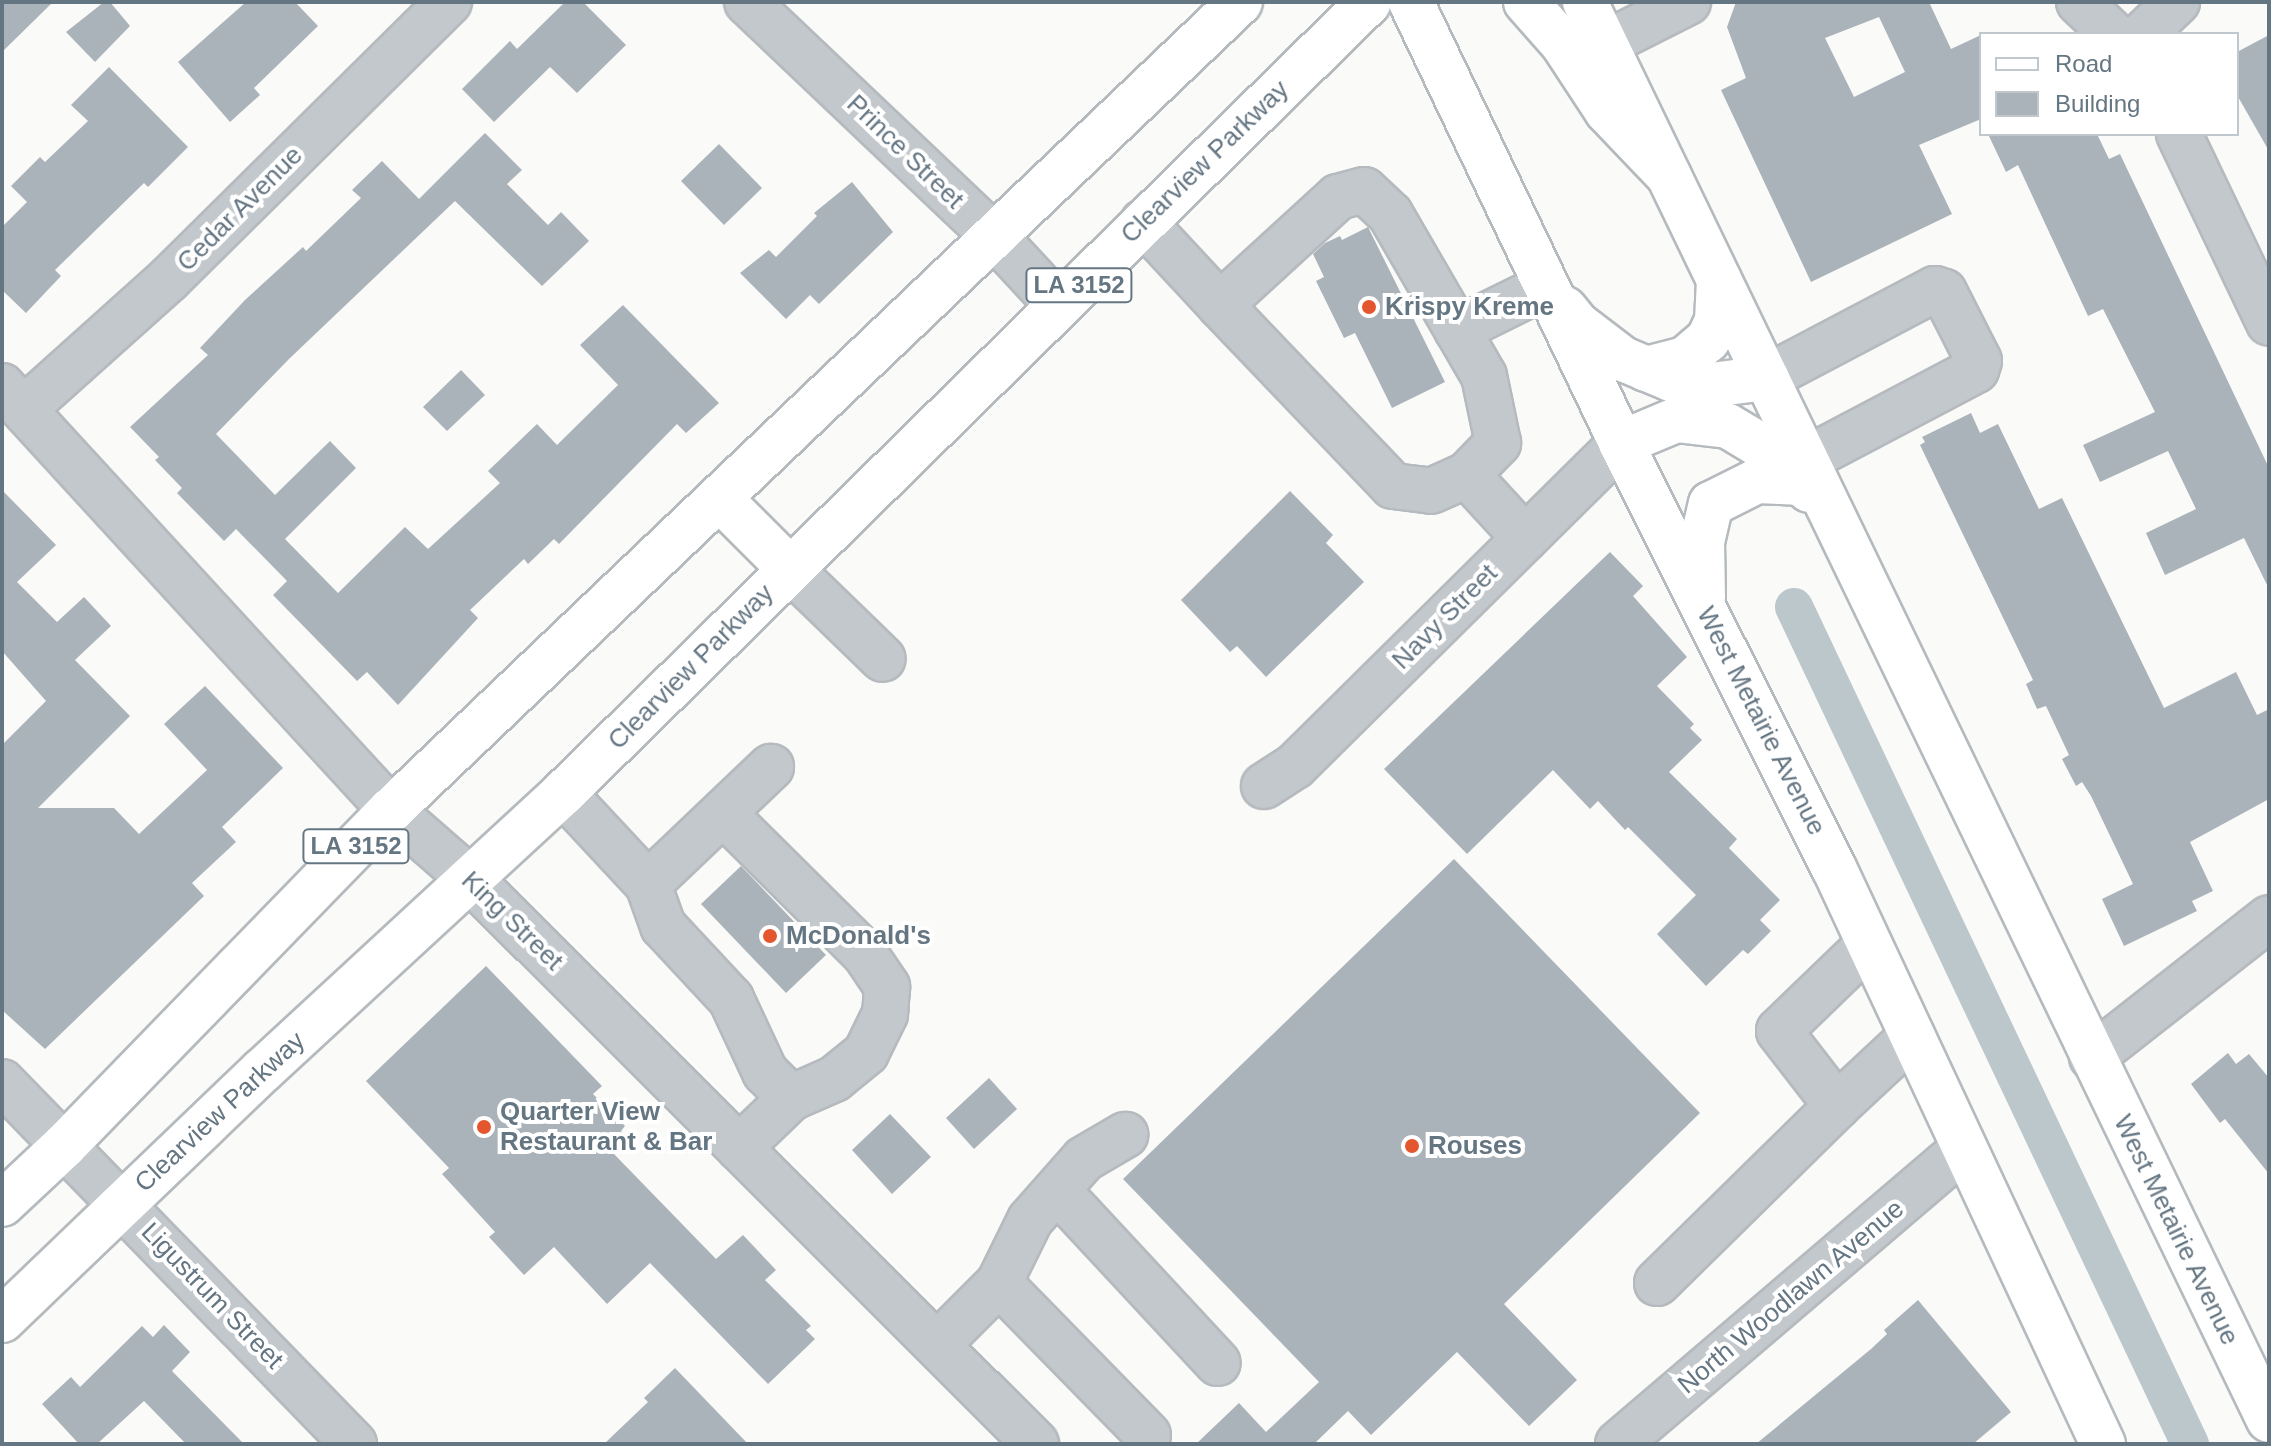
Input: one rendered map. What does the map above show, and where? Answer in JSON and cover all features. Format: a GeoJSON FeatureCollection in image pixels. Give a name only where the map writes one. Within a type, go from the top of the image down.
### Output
{"type":"FeatureCollection","features":[{"type":"Feature","properties":{"kind":"main road","name":"LA 3152"},"geometry":{"type":"LineString","coordinates":[[2,1204],[64,1146],[391,810],[1240,2]]}},
{"type":"Feature","properties":{"kind":"main road","name":"Clearview Parkway"},"geometry":{"type":"LineString","coordinates":[[2,1320],[563,793],[1369,2]]}},
{"type":"Feature","properties":{"kind":"main road","name":"West Metairie Avenue"},"geometry":{"type":"LineString","coordinates":[[1411,2],[1621,443],[1869,944],[2103,1444]]}},
{"type":"Feature","properties":{"kind":"main road"},"geometry":{"type":"LineString","coordinates":[[1526,2],[1563,44],[1607,111],[1669,176]]}},
{"type":"Feature","properties":{"kind":"main road"},"geometry":{"type":"LineString","coordinates":[[1585,2],[1766,378],[1804,472]]}},
{"type":"Feature","properties":{"kind":"main road"},"geometry":{"type":"LineString","coordinates":[[1646,369],[1685,359],[1708,340],[1717,321],[1719,280]]}},
{"type":"Feature","properties":{"kind":"main road"},"geometry":{"type":"LineString","coordinates":[[1546,286],[1577,324],[1623,359],[1646,369],[1703,386],[1766,378]]}},
{"type":"Feature","properties":{"kind":"main road"},"geometry":{"type":"LineString","coordinates":[[1621,443],[1676,420],[1728,426],[1804,472]]}},
{"type":"Feature","properties":{"kind":"main road","name":"West Metairie Avenue"},"geometry":{"type":"LineString","coordinates":[[1804,472],[1837,527],[2269,1420]]}},
{"type":"Feature","properties":{"kind":"main road"},"geometry":{"type":"LineString","coordinates":[[1703,606],[1702,542],[1711,504],[1757,481],[1804,472]]}},
{"type":"Feature","properties":{"kind":"main road"},"geometry":{"type":"LineString","coordinates":[[720,499],[790,569]]}},
{"type":"Feature","properties":{"kind":"street","name":"Cedar Avenue"},"geometry":{"type":"LineString","coordinates":[[13,397],[169,279],[449,2]]}},
{"type":"Feature","properties":{"kind":"street","name":"Prince Street"},"geometry":{"type":"LineString","coordinates":[[747,2],[995,237],[1058,305]]}},
{"type":"Feature","properties":{"kind":"street"},"geometry":{"type":"LineString","coordinates":[[2079,2],[2111,32]]}},
{"type":"Feature","properties":{"kind":"street"},"geometry":{"type":"LineString","coordinates":[[2145,32],[2177,2]]}},
{"type":"Feature","properties":{"kind":"street"},"geometry":{"type":"LineString","coordinates":[[1605,44],[1674,5]]}},
{"type":"Feature","properties":{"kind":"street"},"geometry":{"type":"LineString","coordinates":[[2180,136],[2269,323]]}},
{"type":"Feature","properties":{"kind":"street"},"geometry":{"type":"LineString","coordinates":[[1143,222],[1220,305],[1393,486],[1431,491],[1467,475],[1498,443],[1484,376],[1390,214],[1364,190],[1338,197],[1220,305]]}},
{"type":"Feature","properties":{"kind":"street"},"geometry":{"type":"LineString","coordinates":[[1457,330],[1546,286]]}},
{"type":"Feature","properties":{"kind":"street"},"geometry":{"type":"LineString","coordinates":[[1766,378],[1935,289],[1944,292],[1979,361],[1976,370],[1804,472]]}},
{"type":"Feature","properties":{"kind":"street","name":"King Street"},"geometry":{"type":"LineString","coordinates":[[13,397],[391,810],[470,879],[1036,1444]]}},
{"type":"Feature","properties":{"kind":"street","name":"Navy Street"},"geometry":{"type":"LineString","coordinates":[[1264,786],[1295,766],[1621,443]]}},
{"type":"Feature","properties":{"kind":"street"},"geometry":{"type":"LineString","coordinates":[[1467,475],[1525,538]]}},
{"type":"Feature","properties":{"kind":"street"},"geometry":{"type":"LineString","coordinates":[[790,569],[883,659]]}},
{"type":"Feature","properties":{"kind":"street"},"geometry":{"type":"LineString","coordinates":[[648,884],[771,767]]}},
{"type":"Feature","properties":{"kind":"street"},"geometry":{"type":"LineString","coordinates":[[563,793],[648,884],[663,926],[731,999],[765,1072],[791,1098]]}},
{"type":"Feature","properties":{"kind":"street"},"geometry":{"type":"LineString","coordinates":[[723,813],[865,954],[887,987],[885,1014],[866,1053],[834,1079],[791,1098],[739,1148]]}},
{"type":"Feature","properties":{"kind":"street"},"geometry":{"type":"LineString","coordinates":[[2092,1057],[2269,918]]}},
{"type":"Feature","properties":{"kind":"street"},"geometry":{"type":"LineString","coordinates":[[1837,1106],[1779,1031],[1869,944]]}},
{"type":"Feature","properties":{"kind":"street"},"geometry":{"type":"LineString","coordinates":[[1657,1283],[1912,1036]]}},
{"type":"Feature","properties":{"kind":"street","name":"Ligustrum Street"},"geometry":{"type":"LineString","coordinates":[[2,1082],[354,1444]]}},
{"type":"Feature","properties":{"kind":"street"},"geometry":{"type":"LineString","coordinates":[[937,1345],[999,1283],[1030,1220],[1084,1159],[1125,1135]]}},
{"type":"Feature","properties":{"kind":"street","name":"North Woodlawn Avenue"},"geometry":{"type":"LineString","coordinates":[[1618,1444],[1964,1149]]}},
{"type":"Feature","properties":{"kind":"street"},"geometry":{"type":"LineString","coordinates":[[1057,1190],[1218,1363]]}},
{"type":"Feature","properties":{"kind":"street"},"geometry":{"type":"LineString","coordinates":[[999,1283],[1148,1435]]}},
{"type":"Feature","properties":{"kind":"building"},"geometry":{"type":"Polygon","coordinates":[[[2,2],[53,2],[2,52],[2,2]]]}},
{"type":"Feature","properties":{"kind":"building"},"geometry":{"type":"Polygon","coordinates":[[[104,2],[110,2],[130,26],[95,62],[66,32],[104,2]]]}},
{"type":"Feature","properties":{"kind":"building"},"geometry":{"type":"Polygon","coordinates":[[[246,2],[295,2],[318,26],[254,88],[260,95],[230,122],[178,62],[246,2]]]}},
{"type":"Feature","properties":{"kind":"building"},"geometry":{"type":"Polygon","coordinates":[[[565,2],[583,2],[626,45],[577,93],[550,67],[494,122],[462,89],[510,41],[517,49],[565,2]]]}},
{"type":"Feature","properties":{"kind":"building"},"geometry":{"type":"Polygon","coordinates":[[[1736,2],[1929,2],[1951,49],[1979,36],[1979,120],[1919,145],[1952,214],[1811,282],[1721,90],[1746,78],[1727,27],[1736,2]],[[1879,17],[1825,38],[1854,97],[1905,72],[1879,17]]]}},
{"type":"Feature","properties":{"kind":"building"},"geometry":{"type":"Polygon","coordinates":[[[2269,35],[2269,151],[2239,98],[2239,51],[2269,35]]]}},
{"type":"Feature","properties":{"kind":"building"},"geometry":{"type":"Polygon","coordinates":[[[109,67],[188,147],[148,187],[144,183],[55,270],[61,276],[26,313],[2,290],[2,227],[27,202],[11,186],[40,157],[45,162],[88,121],[71,105],[109,67]]]}},
{"type":"Feature","properties":{"kind":"building"},"geometry":{"type":"Polygon","coordinates":[[[485,133],[522,170],[507,184],[548,225],[561,212],[589,241],[542,286],[455,201],[289,359],[216,434],[275,495],[330,441],[356,468],[285,539],[338,593],[405,527],[428,549],[500,483],[488,471],[537,424],[557,445],[618,385],[580,345],[623,305],[719,403],[686,433],[677,424],[559,544],[554,539],[528,564],[524,559],[470,610],[478,618],[398,705],[367,672],[357,681],[273,595],[287,581],[236,529],[224,541],[177,493],[182,488],[155,460],[159,457],[130,427],[208,355],[200,348],[245,300],[303,247],[306,251],[361,198],[352,190],[382,161],[419,199],[485,133]]]}},
{"type":"Feature","properties":{"kind":"building"},"geometry":{"type":"Polygon","coordinates":[[[1989,136],[2098,136],[2109,159],[2120,154],[2269,468],[2269,589],[2244,538],[2165,575],[2146,533],[2196,509],[2168,451],[2100,482],[2083,445],[2155,412],[2103,309],[2088,316],[2018,165],[2006,172],[1989,136]]]}},
{"type":"Feature","properties":{"kind":"building"},"geometry":{"type":"Polygon","coordinates":[[[719,144],[762,188],[724,225],[681,181],[719,144]]]}},
{"type":"Feature","properties":{"kind":"building"},"geometry":{"type":"Polygon","coordinates":[[[852,182],[893,232],[819,304],[810,295],[786,319],[740,273],[769,250],[776,257],[817,216],[814,213],[852,182]]]}},
{"type":"Feature","properties":{"kind":"building","name":"Krispy Kreme"},"geometry":{"type":"Polygon","coordinates":[[[1368,227],[1445,382],[1392,408],[1355,333],[1344,338],[1316,281],[1324,277],[1313,254],[1325,243],[1340,236],[1342,240],[1368,227]]]}},
{"type":"Feature","properties":{"kind":"building"},"geometry":{"type":"Polygon","coordinates":[[[461,370],[485,395],[447,431],[423,407],[461,370]]]}},
{"type":"Feature","properties":{"kind":"building"},"geometry":{"type":"Polygon","coordinates":[[[1971,413],[1980,433],[1998,424],[2039,509],[2062,498],[2164,708],[2236,672],[2257,715],[2269,709],[2269,799],[2190,842],[2213,891],[2192,901],[2197,911],[2124,946],[2102,899],[2133,884],[2091,796],[2082,782],[2076,786],[2062,759],[2069,755],[2046,706],[2037,709],[2026,684],[2033,680],[1920,445],[1925,442],[1922,437],[1971,413]]]}},
{"type":"Feature","properties":{"kind":"building"},"geometry":{"type":"Polygon","coordinates":[[[2,490],[56,545],[17,582],[57,622],[84,597],[111,626],[75,660],[130,716],[38,808],[114,808],[139,834],[207,770],[164,724],[205,686],[283,768],[222,827],[236,842],[192,883],[204,896],[45,1049],[2,1010],[2,745],[46,701],[2,651],[2,490]]]}},
{"type":"Feature","properties":{"kind":"building"},"geometry":{"type":"Polygon","coordinates":[[[1290,491],[1333,535],[1326,543],[1364,582],[1266,677],[1237,646],[1230,652],[1181,600],[1290,491]]]}},
{"type":"Feature","properties":{"kind":"building"},"geometry":{"type":"Polygon","coordinates":[[[1610,552],[1643,586],[1633,596],[1687,657],[1657,686],[1694,724],[1690,728],[1702,740],[1669,772],[1737,839],[1729,848],[1780,900],[1760,920],[1771,931],[1748,954],[1743,950],[1706,986],[1657,934],[1696,895],[1628,827],[1625,830],[1598,801],[1590,809],[1553,770],[1467,854],[1384,769],[1610,552]]]}},
{"type":"Feature","properties":{"kind":"building","name":"Rouses"},"geometry":{"type":"Polygon","coordinates":[[[1454,859],[1700,1113],[1504,1304],[1577,1380],[1529,1426],[1457,1352],[1371,1435],[1348,1411],[1314,1444],[1196,1444],[1239,1403],[1266,1432],[1319,1382],[1123,1179],[1454,859]]]}},
{"type":"Feature","properties":{"kind":"building","name":"McDonald's"},"geometry":{"type":"Polygon","coordinates":[[[741,866],[826,955],[786,993],[701,904],[741,866]]]}},
{"type":"Feature","properties":{"kind":"building"},"geometry":{"type":"Polygon","coordinates":[[[486,966],[602,1086],[593,1094],[625,1126],[621,1131],[629,1139],[614,1154],[716,1259],[743,1235],[776,1270],[765,1280],[811,1326],[806,1330],[815,1339],[768,1384],[650,1263],[607,1304],[554,1247],[524,1275],[489,1237],[495,1232],[442,1174],[449,1168],[366,1081],[486,966]]]}},
{"type":"Feature","properties":{"kind":"building"},"geometry":{"type":"Polygon","coordinates":[[[2228,1053],[2236,1064],[2249,1054],[2269,1078],[2269,1174],[2225,1119],[2220,1123],[2191,1084],[2228,1053]]]}},
{"type":"Feature","properties":{"kind":"building"},"geometry":{"type":"Polygon","coordinates":[[[989,1078],[1017,1109],[974,1149],[946,1118],[989,1078]]]}},
{"type":"Feature","properties":{"kind":"building"},"geometry":{"type":"Polygon","coordinates":[[[890,1114],[931,1157],[892,1194],[852,1150],[890,1114]]]}},
{"type":"Feature","properties":{"kind":"building"},"geometry":{"type":"Polygon","coordinates":[[[1918,1300],[2011,1412],[1973,1444],[1756,1444],[1871,1349],[1887,1334],[1884,1330],[1918,1300]]]}},
{"type":"Feature","properties":{"kind":"building"},"geometry":{"type":"Polygon","coordinates":[[[164,1325],[190,1352],[172,1371],[244,1444],[186,1444],[144,1401],[97,1444],[79,1444],[42,1404],[71,1377],[80,1387],[142,1326],[153,1337],[164,1325]]]}},
{"type":"Feature","properties":{"kind":"building"},"geometry":{"type":"Polygon","coordinates":[[[675,1368],[748,1444],[604,1444],[648,1402],[644,1398],[675,1368]]]}},
{"type":"Feature","properties":{"kind":"waterway"},"geometry":{"type":"LineString","coordinates":[[1794,607],[2190,1444]]}},
{"type":"Feature","properties":{"kind":"place","name":"Krispy Kreme"},"geometry":{"type":"Point","coordinates":[1369,307]}},
{"type":"Feature","properties":{"kind":"place","name":"McDonald's"},"geometry":{"type":"Point","coordinates":[770,936]}},
{"type":"Feature","properties":{"kind":"place","name":"Quarter View Restaurant & Bar"},"geometry":{"type":"Point","coordinates":[484,1127]}},
{"type":"Feature","properties":{"kind":"place","name":"Rouses"},"geometry":{"type":"Point","coordinates":[1412,1146]}}]}
